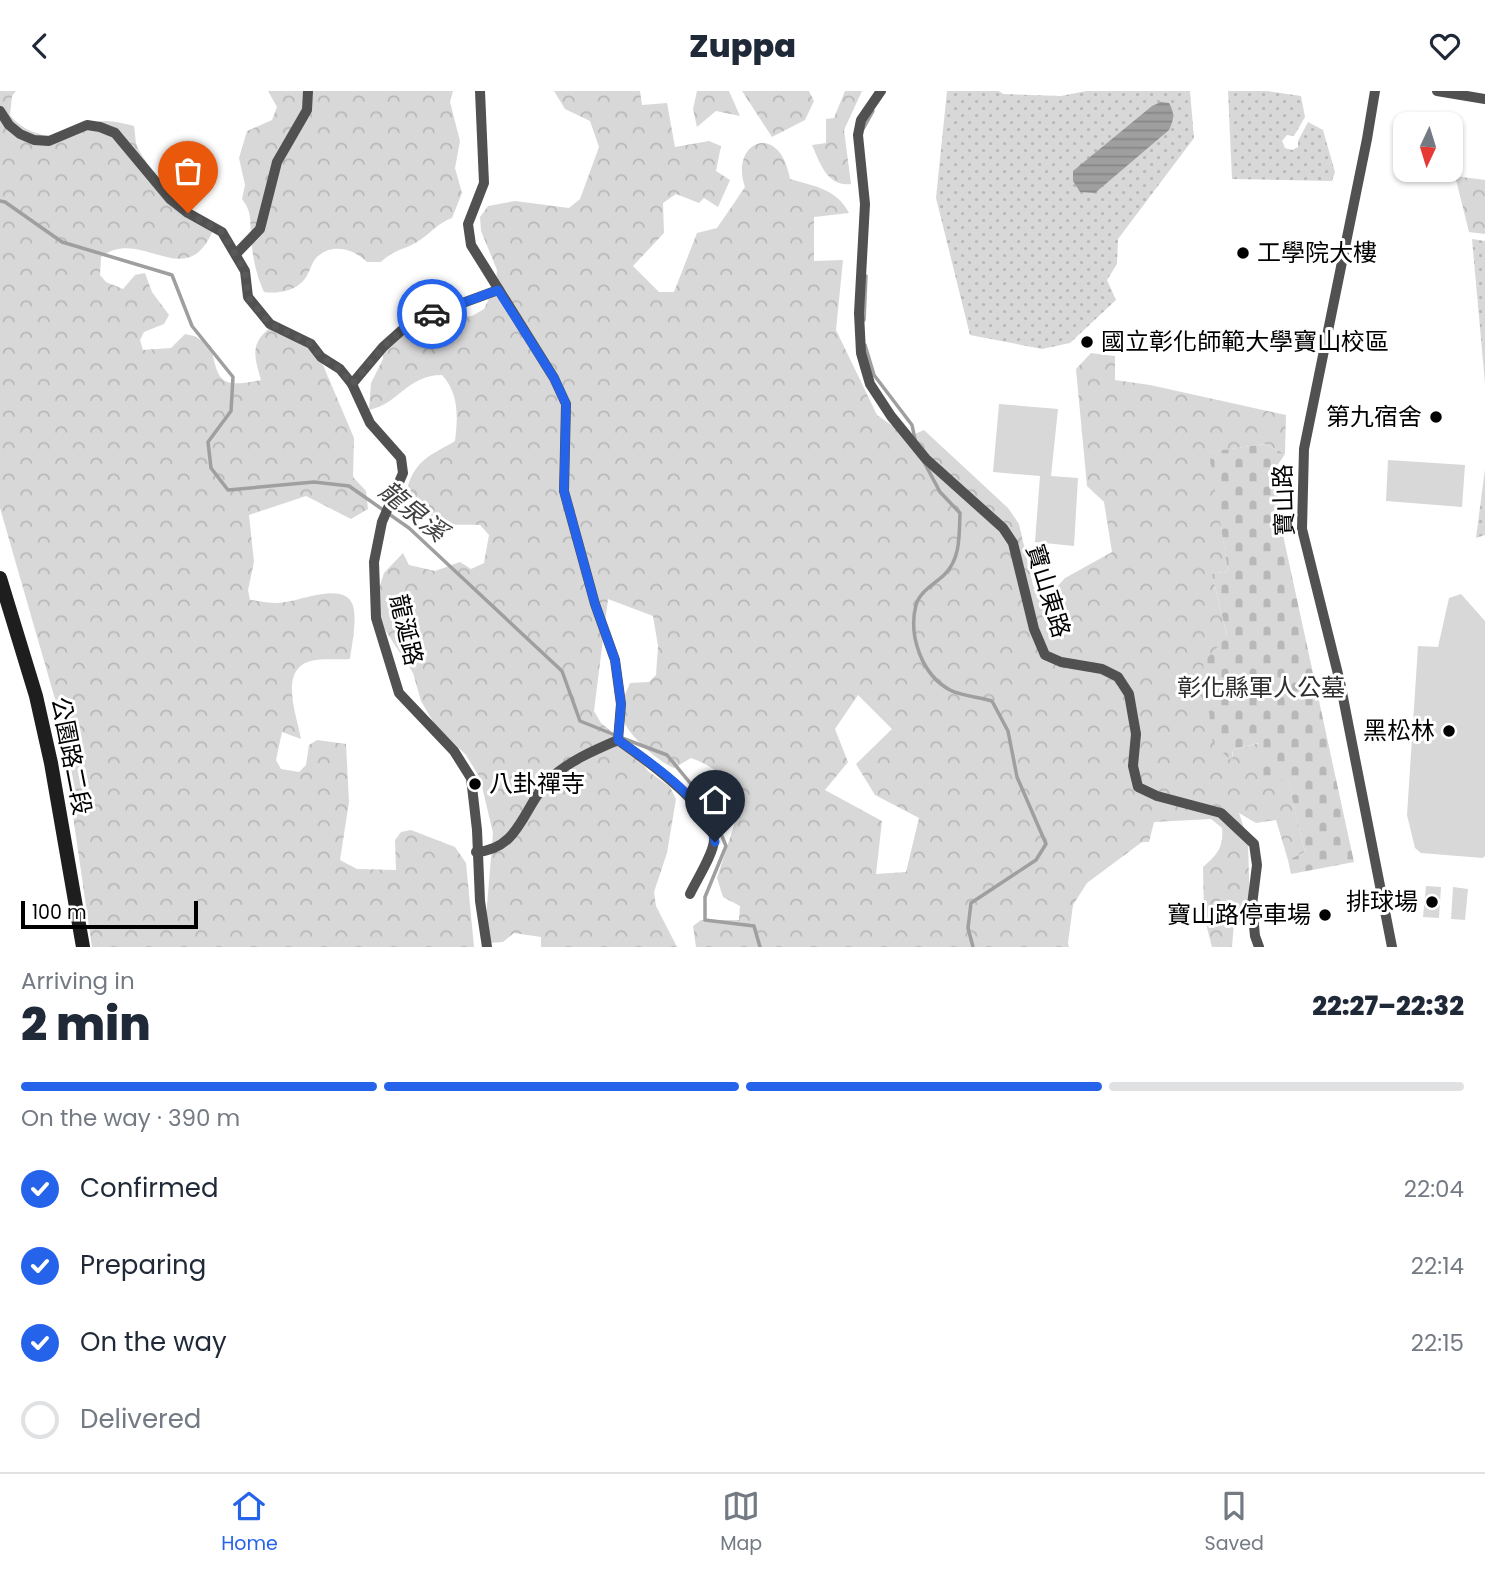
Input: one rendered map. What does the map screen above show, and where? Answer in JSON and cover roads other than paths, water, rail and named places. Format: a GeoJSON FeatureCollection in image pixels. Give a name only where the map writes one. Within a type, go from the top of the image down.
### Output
{"type":"FeatureCollection","features":[{"type":"Feature","properties":{"kind":"main road","name":"公園路二段"},"geometry":{"type":"LineString","coordinates":[[0,578],[36,696],[51,763],[83,947]]}},
{"type":"Feature","properties":{"kind":"street"},"geometry":{"type":"LineString","coordinates":[[236,254],[260,229],[276,162],[307,110],[308,91]]}},
{"type":"Feature","properties":{"kind":"street"},"geometry":{"type":"LineString","coordinates":[[481,91],[484,183],[468,224],[471,245],[554,378],[566,404],[564,491],[595,604],[615,660],[621,704],[618,740]]}},
{"type":"Feature","properties":{"kind":"street","name":"寶山東路"},"geometry":{"type":"LineString","coordinates":[[881,91],[861,120],[858,135],[865,204],[859,313],[861,353],[870,384],[891,416],[926,459],[1003,528],[1013,543],[1034,629],[1045,655],[1061,663],[1102,669],[1118,677],[1129,694],[1136,734],[1133,766],[1139,787],[1157,796],[1222,813],[1254,844],[1257,865],[1252,905],[1255,936],[1259,947]]}},
{"type":"Feature","properties":{"kind":"street","name":"寶山路"},"geometry":{"type":"LineString","coordinates":[[1375,91],[1304,449],[1302,529],[1340,682],[1392,947]]}},
{"type":"Feature","properties":{"kind":"street"},"geometry":{"type":"LineString","coordinates":[[1437,91],[1485,99]]}},
{"type":"Feature","properties":{"kind":"street","name":"龍涎路"},"geometry":{"type":"LineString","coordinates":[[0,111],[15,129],[34,140],[49,141],[87,125],[115,133],[170,199],[188,213],[222,232],[245,271],[248,297],[270,324],[311,344],[321,357],[340,369],[352,384],[370,423],[401,458],[402,473],[382,522],[373,562],[376,618],[399,693],[454,751],[471,778],[477,830],[480,901],[487,947]]}},
{"type":"Feature","properties":{"kind":"street"},"geometry":{"type":"LineString","coordinates":[[352,384],[383,347],[411,322],[498,290]]}},
{"type":"Feature","properties":{"kind":"street"},"geometry":{"type":"LineString","coordinates":[[477,852],[500,845],[517,831],[528,807],[551,778],[584,755],[618,740]]}},
{"type":"Feature","properties":{"kind":"street"},"geometry":{"type":"LineString","coordinates":[[618,740],[650,762],[688,795],[713,828],[715,842],[690,894]]}},
{"type":"Feature","properties":{"kind":"waterway"},"geometry":{"type":"LineString","coordinates":[[863,129],[873,111]]}},
{"type":"Feature","properties":{"kind":"waterway","name":"龍泉溪"},"geometry":{"type":"LineString","coordinates":[[0,201],[62,242],[172,275],[192,326],[233,377],[231,411],[208,442],[211,468],[228,490],[314,482],[349,486],[409,528],[562,671],[580,721],[615,735]]}},
{"type":"Feature","properties":{"kind":"waterway"},"geometry":{"type":"LineString","coordinates":[[864,320],[866,276]]}},
{"type":"Feature","properties":{"kind":"waterway"},"geometry":{"type":"LineString","coordinates":[[865,345],[874,375],[912,425],[915,439]]}},
{"type":"Feature","properties":{"kind":"waterway"},"geometry":{"type":"LineString","coordinates":[[924,462],[940,492],[960,513],[954,561],[916,605],[916,642],[925,665],[940,683],[959,694],[992,701],[1008,731],[1017,777],[1046,844],[1036,860],[971,903],[968,928],[973,947]]}},
{"type":"Feature","properties":{"kind":"waterway","name":"龍泉溪"},"geometry":{"type":"LineString","coordinates":[[622,738],[667,755],[710,807],[726,846],[705,897],[705,920],[754,926],[760,947]]}},
{"type":"Feature","properties":{"kind":"place","name":"工學院大樓"},"geometry":{"type":"Point","coordinates":[1243,253]}},
{"type":"Feature","properties":{"kind":"place","name":"國立彰化師範大學寶山校區"},"geometry":{"type":"Point","coordinates":[1087,342]}},
{"type":"Feature","properties":{"kind":"place","name":"第九宿舍"},"geometry":{"type":"Point","coordinates":[1436,417]}},
{"type":"Feature","properties":{"kind":"place","name":"黑松林"},"geometry":{"type":"Point","coordinates":[1449,731]}},
{"type":"Feature","properties":{"kind":"place","name":"八卦禪寺"},"geometry":{"type":"Point","coordinates":[475,784]}},
{"type":"Feature","properties":{"kind":"place","name":"排球場"},"geometry":{"type":"Point","coordinates":[1432,902]}},
{"type":"Feature","properties":{"kind":"place","name":"寶山路停車場"},"geometry":{"type":"Point","coordinates":[1325,915]}},
{"type":"Feature","properties":{"kind":"park label","name":"彰化縣軍人公墓"},"geometry":{"type":"Point","coordinates":[1261,688]}}]}
